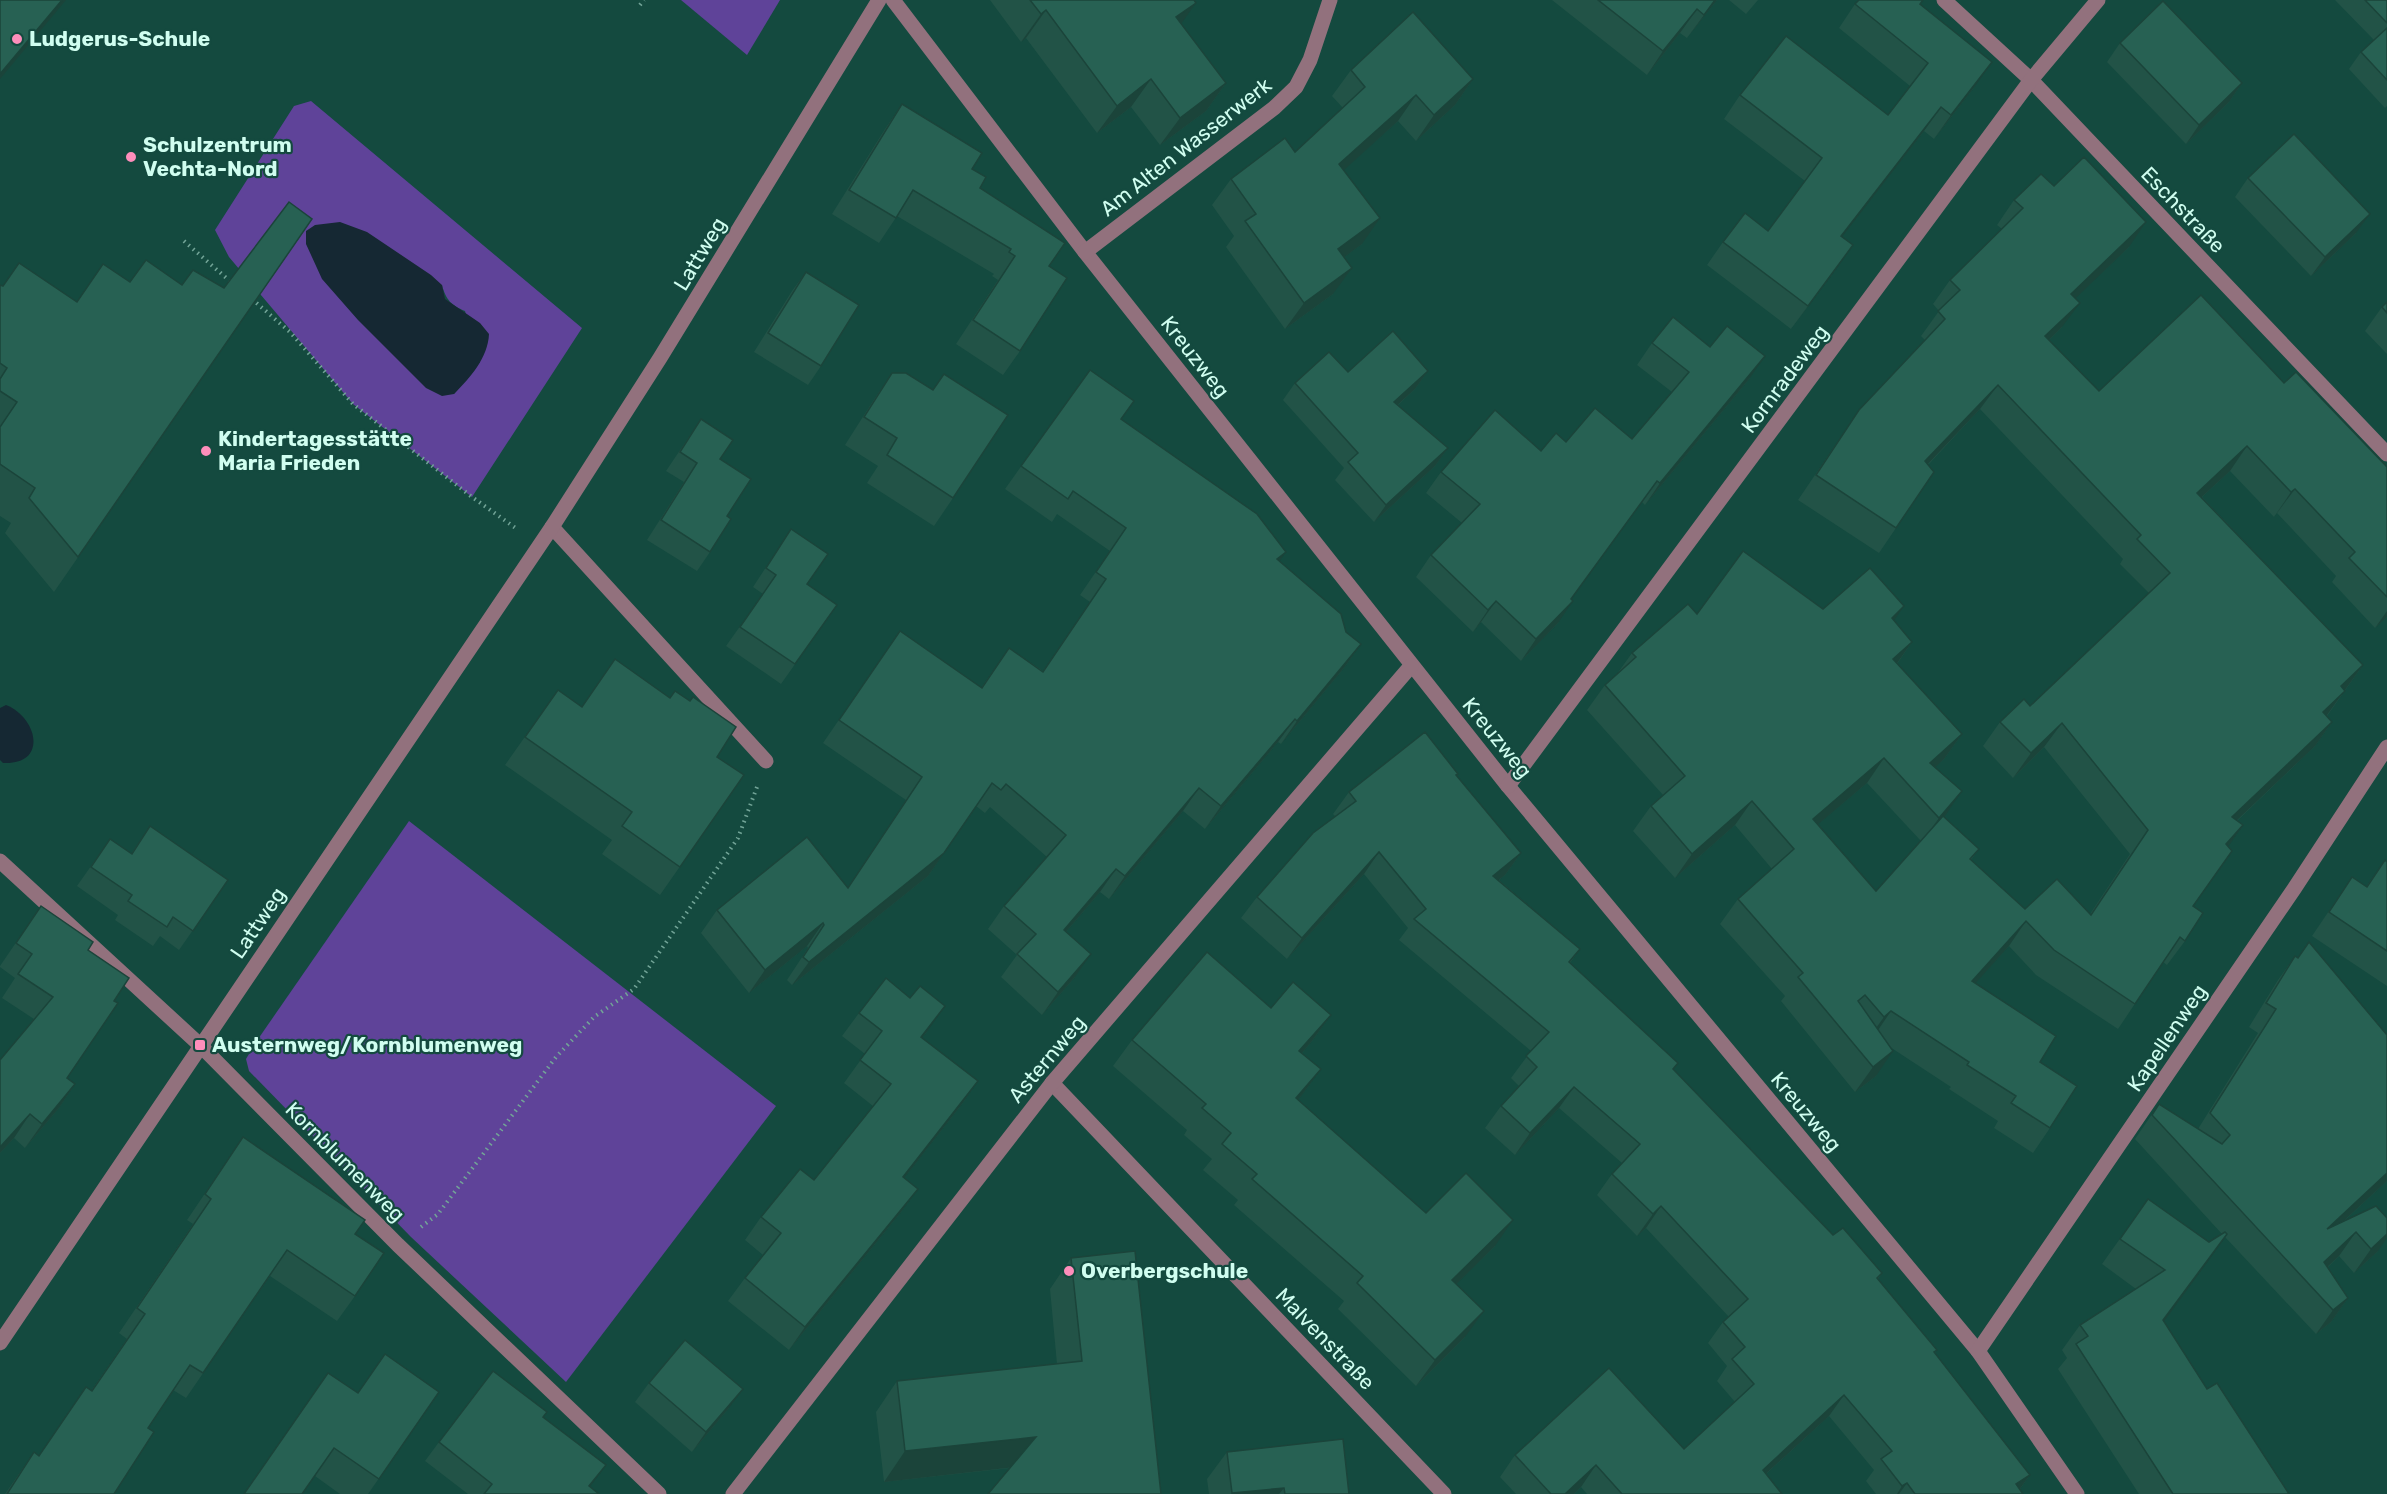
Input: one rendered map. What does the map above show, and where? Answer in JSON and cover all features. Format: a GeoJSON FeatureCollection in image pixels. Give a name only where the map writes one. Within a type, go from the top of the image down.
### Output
{"type":"FeatureCollection","features":[{"type":"Feature","properties":{"kind":"street","name":"Lattweg"},"geometry":{"type":"LineString","coordinates":[[0,1343],[552,527],[660,358],[879,0]]}},
{"type":"Feature","properties":{"kind":"street","name":"Kreuzweg"},"geometry":{"type":"LineString","coordinates":[[893,0],[1085,252],[1411,666],[1978,1351],[2077,1494]]}},
{"type":"Feature","properties":{"kind":"street","name":"Am Alten Wasserwerk"},"geometry":{"type":"LineString","coordinates":[[1085,252],[1274,108],[1296,87],[1310,60],[1330,0]]}},
{"type":"Feature","properties":{"kind":"street","name":"Eschstraße"},"geometry":{"type":"LineString","coordinates":[[1944,0],[2031,80],[2387,454]]}},
{"type":"Feature","properties":{"kind":"street","name":"Kornradeweg"},"geometry":{"type":"LineString","coordinates":[[1508,786],[2031,80],[2098,0]]}},
{"type":"Feature","properties":{"kind":"street"},"geometry":{"type":"LineString","coordinates":[[552,527],[766,761]]}},
{"type":"Feature","properties":{"kind":"street","name":"Asternweg"},"geometry":{"type":"LineString","coordinates":[[733,1494],[1052,1083],[1411,666]]}},
{"type":"Feature","properties":{"kind":"street","name":"Kapellenweg"},"geometry":{"type":"LineString","coordinates":[[1978,1351],[2294,889],[2387,747]]}},
{"type":"Feature","properties":{"kind":"street","name":"Kornblumenweg"},"geometry":{"type":"LineString","coordinates":[[0,861],[200,1046],[398,1245],[659,1494]]}},
{"type":"Feature","properties":{"kind":"street","name":"Malvenstraße"},"geometry":{"type":"LineString","coordinates":[[1052,1083],[1444,1494]]}},
{"type":"Feature","properties":{"kind":"path"},"geometry":{"type":"LineString","coordinates":[[640,5],[644,0]]}},
{"type":"Feature","properties":{"kind":"path"},"geometry":{"type":"LineString","coordinates":[[184,242],[237,287]]}},
{"type":"Feature","properties":{"kind":"path"},"geometry":{"type":"LineString","coordinates":[[246,295],[291,333],[353,404],[472,498],[540,545]]}},
{"type":"Feature","properties":{"kind":"path"},"geometry":{"type":"LineString","coordinates":[[398,1245],[438,1215],[556,1057],[594,1017],[634,988],[738,838],[766,761]]}},
{"type":"Feature","properties":{"kind":"shaded area"},"geometry":{"type":"Polygon","coordinates":[[[681,0],[780,0],[747,55],[681,0]]]}},
{"type":"Feature","properties":{"kind":"shaded area"},"geometry":{"type":"Polygon","coordinates":[[[311,101],[582,328],[472,497],[353,404],[229,257],[215,230],[294,106],[311,101]],[[442,285],[454,394],[480,362],[465,311],[456,307],[447,298],[442,285]]]}},
{"type":"Feature","properties":{"kind":"shaded area"},"geometry":{"type":"Polygon","coordinates":[[[409,821],[776,1106],[566,1382],[411,1237],[249,1071],[246,1059],[256,1042],[409,821]]]}},
{"type":"Feature","properties":{"kind":"water"},"geometry":{"type":"Polygon","coordinates":[[[340,222],[367,232],[431,275],[442,285],[445,299],[480,323],[489,334],[482,359],[454,394],[442,396],[426,388],[358,320],[322,279],[306,244],[306,231],[315,225],[340,222]]]}},
{"type":"Feature","properties":{"kind":"water"},"geometry":{"type":"Polygon","coordinates":[[[6,705],[17,711],[31,729],[32,749],[18,762],[3,763],[0,760],[0,708],[6,705]]]}},
{"type":"Feature","properties":{"kind":"building","name":"Ludgerus-Schule"},"geometry":{"type":"Polygon","coordinates":[[[0,0],[62,0],[0,74],[0,0]]]}},
{"type":"Feature","properties":{"kind":"building"},"geometry":{"type":"Polygon","coordinates":[[[1030,0],[1194,0],[1196,3],[1176,17],[1226,83],[1180,118],[1151,79],[1117,106],[1046,10],[1041,14],[1030,0]]]}},
{"type":"Feature","properties":{"kind":"building"},"geometry":{"type":"Polygon","coordinates":[[[1598,0],[1715,0],[1704,15],[1697,9],[1663,51],[1598,0]]]}},
{"type":"Feature","properties":{"kind":"building"},"geometry":{"type":"Polygon","coordinates":[[[1859,0],[1923,0],[1920,4],[1992,62],[1951,115],[1941,107],[1841,236],[1853,245],[1808,306],[1723,242],[1745,213],[1768,231],[1822,158],[1740,95],[1786,36],[1888,115],[1928,63],[1855,4],[1859,0]]]}},
{"type":"Feature","properties":{"kind":"building"},"geometry":{"type":"Polygon","coordinates":[[[2365,0],[2387,0],[2387,23],[2365,0]]]}},
{"type":"Feature","properties":{"kind":"building"},"geometry":{"type":"Polygon","coordinates":[[[2163,1],[2242,83],[2199,125],[2120,43],[2163,1]]]}},
{"type":"Feature","properties":{"kind":"building"},"geometry":{"type":"Polygon","coordinates":[[[1413,12],[1473,79],[1434,115],[1416,95],[1339,164],[1380,218],[1338,249],[1352,268],[1304,303],[1245,221],[1256,214],[1231,179],[1285,138],[1295,152],[1365,87],[1351,70],[1413,12]]]}},
{"type":"Feature","properties":{"kind":"building"},"geometry":{"type":"Polygon","coordinates":[[[2387,28],[2387,80],[2361,52],[2387,28]]]}},
{"type":"Feature","properties":{"kind":"building"},"geometry":{"type":"Polygon","coordinates":[[[902,104],[982,153],[972,169],[986,177],[980,188],[1065,243],[1049,266],[1067,278],[1020,351],[973,320],[1015,256],[1009,252],[1011,249],[913,190],[896,218],[849,190],[902,104]]]}},
{"type":"Feature","properties":{"kind":"building"},"geometry":{"type":"Polygon","coordinates":[[[2294,134],[2370,214],[2325,257],[2248,178],[2294,134]]]}},
{"type":"Feature","properties":{"kind":"building"},"geometry":{"type":"Polygon","coordinates":[[[2084,157],[2146,222],[2071,294],[2080,303],[2045,336],[2099,391],[2201,295],[2284,383],[2296,372],[2387,467],[2387,597],[2349,558],[2355,552],[2295,489],[2291,492],[2247,446],[2197,493],[2363,665],[2341,686],[2345,691],[2323,712],[2332,722],[2232,817],[2243,825],[2226,844],[2232,851],[2193,906],[2203,913],[2185,941],[2180,937],[2135,1004],[2054,950],[2026,921],[1972,981],[2056,1036],[2040,1062],[2077,1086],[2050,1128],[2011,1103],[2016,1096],[1967,1065],[1969,1062],[1891,1011],[1884,1017],[1865,995],[1858,1001],[1893,1051],[1873,1067],[1798,977],[1803,973],[1738,899],[1794,849],[1752,801],[1692,854],[1651,806],[1685,776],[1605,685],[1636,657],[1632,653],[1688,604],[1697,614],[1743,551],[1823,609],[1870,568],[1904,606],[1892,618],[1912,642],[1893,659],[1962,734],[1930,763],[1962,791],[1939,818],[1884,758],[1813,819],[1876,891],[1943,816],[1979,849],[1970,859],[2025,909],[2057,879],[2091,915],[2148,830],[2062,723],[2031,753],[2000,722],[2024,699],[2030,706],[2170,573],[2137,539],[2141,535],[1998,385],[1925,461],[1934,472],[1896,528],[1816,475],[1859,410],[1945,319],[1938,311],[1960,290],[1950,280],[2023,208],[2014,200],[2041,174],[2054,186],[2084,157]]]}},
{"type":"Feature","properties":{"kind":"building"},"geometry":{"type":"Polygon","coordinates":[[[289,202],[312,219],[78,557],[29,498],[35,488],[0,464],[0,427],[17,402],[0,391],[0,379],[7,368],[0,363],[0,285],[3,286],[19,263],[77,302],[103,264],[130,282],[146,260],[182,285],[193,270],[224,288],[289,202]]]}},
{"type":"Feature","properties":{"kind":"building"},"geometry":{"type":"Polygon","coordinates":[[[806,272],[859,305],[821,366],[768,333],[806,272]]]}},
{"type":"Feature","properties":{"kind":"building"},"geometry":{"type":"Polygon","coordinates":[[[2387,302],[2387,313],[2382,307],[2387,302]]]}},
{"type":"Feature","properties":{"kind":"building"},"geometry":{"type":"Polygon","coordinates":[[[1673,317],[1710,347],[1727,326],[1765,356],[1660,483],[1657,481],[1571,599],[1573,601],[1536,639],[1496,601],[1488,610],[1431,555],[1480,504],[1441,472],[1495,410],[1541,451],[1556,433],[1566,442],[1595,408],[1632,439],[1689,372],[1652,343],[1673,317]]]}},
{"type":"Feature","properties":{"kind":"building"},"geometry":{"type":"Polygon","coordinates":[[[1393,331],[1428,371],[1394,402],[1448,448],[1386,505],[1348,462],[1358,453],[1295,383],[1329,352],[1348,372],[1393,331]]]}},
{"type":"Feature","properties":{"kind":"building"},"geometry":{"type":"Polygon","coordinates":[[[1090,370],[1134,401],[1121,419],[1257,514],[1286,552],[1277,559],[1341,614],[1346,632],[1361,644],[1297,721],[1295,719],[1221,806],[1199,788],[1125,876],[1116,869],[1064,930],[1091,954],[1058,992],[1017,954],[1036,934],[1004,906],[1066,835],[1006,784],[1001,790],[992,783],[944,853],[809,962],[803,957],[824,925],[823,923],[765,970],[717,910],[807,837],[848,888],[922,777],[839,720],[900,631],[982,688],[1009,648],[1043,672],[1106,579],[1096,572],[1126,528],[1073,491],[1068,499],[1021,466],[1090,370]]]}},
{"type":"Feature","properties":{"kind":"building"},"geometry":{"type":"Polygon","coordinates":[[[892,373],[906,373],[933,390],[944,374],[1008,415],[953,498],[887,455],[897,438],[864,417],[892,373]]]}},
{"type":"Feature","properties":{"kind":"building"},"geometry":{"type":"Polygon","coordinates":[[[701,419],[733,440],[720,459],[751,479],[727,516],[731,519],[710,552],[661,520],[697,463],[680,452],[701,419]]]}},
{"type":"Feature","properties":{"kind":"building"},"geometry":{"type":"Polygon","coordinates":[[[791,529],[828,554],[807,584],[837,605],[795,664],[740,627],[776,575],[766,568],[791,529]]]}},
{"type":"Feature","properties":{"kind":"building"},"geometry":{"type":"Polygon","coordinates":[[[615,659],[670,698],[675,691],[690,701],[693,697],[736,727],[717,757],[744,775],[680,867],[622,826],[632,812],[525,737],[558,690],[582,707],[615,659]]]}},
{"type":"Feature","properties":{"kind":"building"},"geometry":{"type":"Polygon","coordinates":[[[1425,732],[1458,774],[1456,775],[1521,853],[1493,876],[1580,949],[1569,962],[1678,1063],[1673,1069],[1833,1235],[1843,1228],[1882,1273],[1877,1278],[1937,1350],[1934,1352],[2030,1475],[2016,1484],[2023,1494],[1915,1494],[1907,1483],[1902,1486],[1881,1459],[1892,1451],[1844,1395],[1763,1470],[1782,1494],[1622,1494],[1596,1465],[1565,1494],[1551,1494],[1515,1455],[1609,1368],[1684,1449],[1754,1384],[1732,1359],[1745,1347],[1723,1322],[1748,1299],[1661,1206],[1653,1214],[1612,1174],[1640,1144],[1574,1087],[1530,1133],[1501,1106],[1537,1067],[1526,1056],[1549,1032],[1414,919],[1426,909],[1379,852],[1302,938],[1257,897],[1313,833],[1356,801],[1349,792],[1425,732]]]}},
{"type":"Feature","properties":{"kind":"building"},"geometry":{"type":"Polygon","coordinates":[[[150,826],[228,880],[193,931],[173,917],[167,927],[128,901],[132,895],[91,867],[110,839],[132,854],[150,826]]]}},
{"type":"Feature","properties":{"kind":"building"},"geometry":{"type":"Polygon","coordinates":[[[2385,860],[2387,862],[2387,951],[2329,912],[2352,877],[2367,887],[2385,860]]]}},
{"type":"Feature","properties":{"kind":"building"},"geometry":{"type":"Polygon","coordinates":[[[41,906],[93,942],[88,950],[129,978],[114,1001],[118,1003],[67,1078],[75,1084],[42,1124],[30,1114],[0,1147],[0,1060],[53,997],[18,974],[32,954],[16,943],[41,906]]]}},
{"type":"Feature","properties":{"kind":"building"},"geometry":{"type":"Polygon","coordinates":[[[2309,942],[2387,1035],[2387,1173],[2327,1229],[2376,1206],[2387,1218],[2387,1234],[2371,1249],[2356,1232],[2324,1262],[2348,1298],[2333,1310],[2152,1115],[2159,1104],[2222,1144],[2230,1135],[2210,1113],[2276,1009],[2266,1003],[2295,956],[2298,958],[2309,942]]]}},
{"type":"Feature","properties":{"kind":"building"},"geometry":{"type":"Polygon","coordinates":[[[1207,952],[1271,1008],[1293,982],[1331,1015],[1299,1051],[1321,1069],[1296,1098],[1426,1213],[1466,1173],[1513,1220],[1452,1280],[1484,1311],[1435,1360],[1357,1283],[1363,1276],[1252,1179],[1257,1174],[1222,1144],[1231,1133],[1202,1108],[1206,1104],[1132,1040],[1207,952]]]}},
{"type":"Feature","properties":{"kind":"building"},"geometry":{"type":"Polygon","coordinates":[[[886,978],[910,998],[920,986],[945,1006],[921,1037],[978,1081],[903,1177],[918,1189],[805,1327],[745,1278],[781,1233],[761,1217],[800,1169],[814,1180],[891,1084],[860,1060],[882,1031],[859,1013],[886,978]]]}},
{"type":"Feature","properties":{"kind":"building"},"geometry":{"type":"Polygon","coordinates":[[[243,1137],[365,1220],[355,1234],[384,1253],[355,1296],[287,1250],[203,1373],[190,1365],[148,1428],[154,1432],[114,1494],[7,1494],[34,1452],[39,1456],[86,1387],[92,1391],[145,1314],[137,1308],[211,1199],[205,1194],[243,1137]]]}},
{"type":"Feature","properties":{"kind":"building"},"geometry":{"type":"Polygon","coordinates":[[[2148,1199],[2209,1242],[2225,1232],[2227,1234],[2163,1320],[2207,1389],[2217,1383],[2289,1494],[2173,1494],[2076,1344],[2088,1336],[2080,1325],[2165,1270],[2120,1239],[2148,1199]]]}},
{"type":"Feature","properties":{"kind":"building"},"geometry":{"type":"Polygon","coordinates":[[[1135,1251],[1161,1494],[988,1494],[1036,1437],[905,1451],[897,1381],[1082,1361],[1071,1258],[1135,1251]]]}},
{"type":"Feature","properties":{"kind":"building"},"geometry":{"type":"Polygon","coordinates":[[[685,1340],[743,1389],[706,1432],[649,1383],[685,1340]]]}},
{"type":"Feature","properties":{"kind":"building"},"geometry":{"type":"Polygon","coordinates":[[[385,1354],[439,1392],[379,1479],[334,1448],[302,1494],[244,1494],[328,1373],[358,1393],[385,1354]]]}},
{"type":"Feature","properties":{"kind":"building"},"geometry":{"type":"Polygon","coordinates":[[[493,1371],[547,1412],[543,1417],[606,1465],[589,1486],[599,1494],[484,1494],[492,1484],[439,1442],[493,1371]]]}},
{"type":"Feature","properties":{"kind":"building"},"geometry":{"type":"Polygon","coordinates":[[[1343,1439],[1349,1494],[1285,1494],[1284,1488],[1232,1493],[1227,1452],[1343,1439]]]}},
{"type":"Feature","properties":{"kind":"place","name":"Ludgerus-Schule"},"geometry":{"type":"Point","coordinates":[17,39]}},
{"type":"Feature","properties":{"kind":"place","name":"Schulzentrum Vechta-Nord"},"geometry":{"type":"Point","coordinates":[131,157]}},
{"type":"Feature","properties":{"kind":"place","name":"Kindertagesstätte Maria Frieden"},"geometry":{"type":"Point","coordinates":[206,451]}},
{"type":"Feature","properties":{"kind":"place","name":"Austernweg/Kornblumenweg"},"geometry":{"type":"Point","coordinates":[200,1045]}},
{"type":"Feature","properties":{"kind":"place","name":"Overbergschule"},"geometry":{"type":"Point","coordinates":[1069,1271]}}]}
